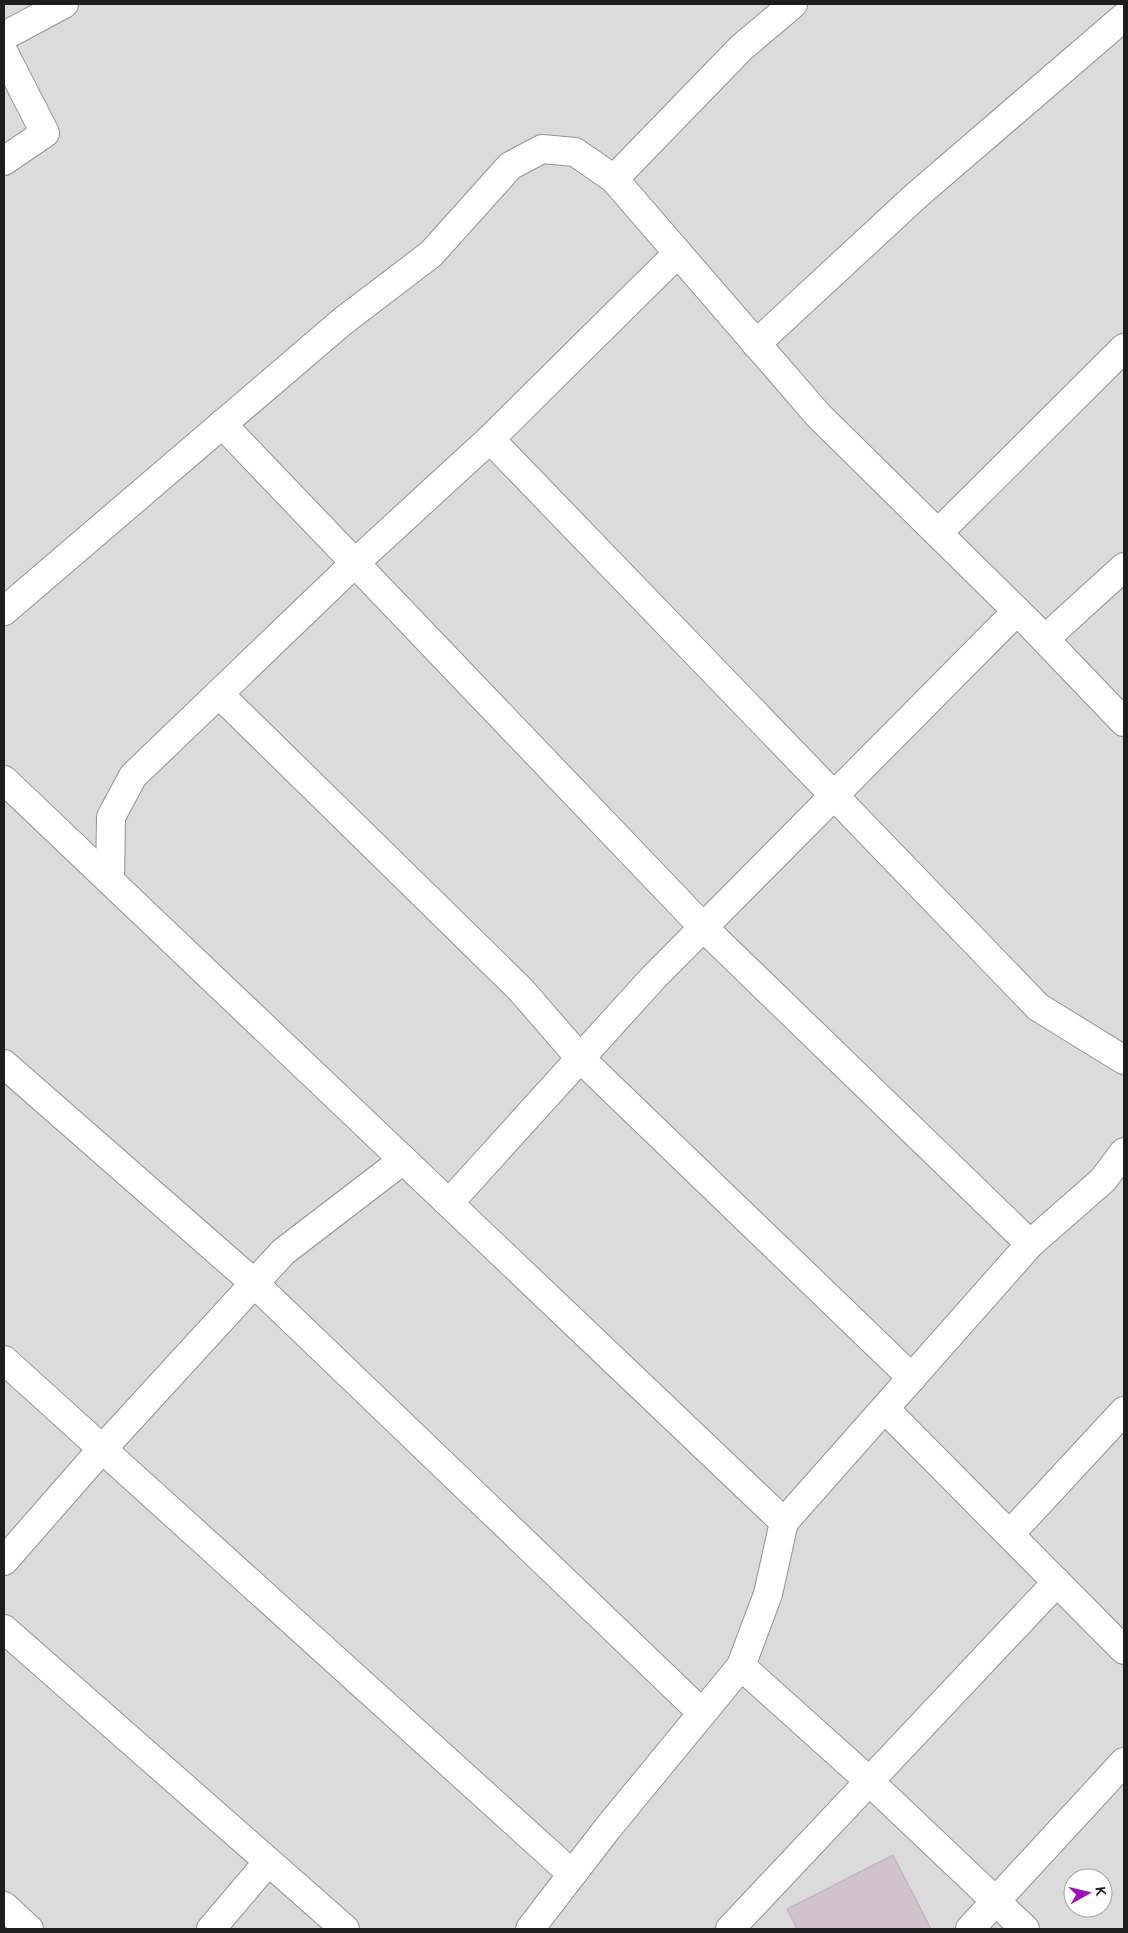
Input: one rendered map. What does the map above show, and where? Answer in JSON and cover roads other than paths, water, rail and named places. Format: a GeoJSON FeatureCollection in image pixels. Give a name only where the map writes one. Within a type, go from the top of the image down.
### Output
{"type":"FeatureCollection","features":[{"type":"Feature","properties":{"kind":"street"},"geometry":{"type":"LineString","coordinates":[[4,36],[64,4]]}},
{"type":"Feature","properties":{"kind":"street"},"geometry":{"type":"LineString","coordinates":[[614,179],[741,48],[793,4]]}},
{"type":"Feature","properties":{"kind":"street"},"geometry":{"type":"LineString","coordinates":[[756,344],[917,195],[1124,17]]}},
{"type":"Feature","properties":{"kind":"street"},"geometry":{"type":"LineString","coordinates":[[4,53],[44,133],[4,162]]}},
{"type":"Feature","properties":{"kind":"street"},"geometry":{"type":"LineString","coordinates":[[4,611],[343,321],[431,254],[510,166],[542,149],[575,152],[614,179],[818,414],[1045,639],[1124,722]]}},
{"type":"Feature","properties":{"kind":"street"},"geometry":{"type":"LineString","coordinates":[[110,882],[111,818],[133,776],[355,563],[490,439],[678,253]]}},
{"type":"Feature","properties":{"kind":"street"},"geometry":{"type":"LineString","coordinates":[[938,533],[1124,348]]}},
{"type":"Feature","properties":{"kind":"street"},"geometry":{"type":"LineString","coordinates":[[222,424],[703,927],[1030,1244]]}},
{"type":"Feature","properties":{"kind":"street"},"geometry":{"type":"LineString","coordinates":[[490,439],[1038,1006],[1124,1060]]}},
{"type":"Feature","properties":{"kind":"street"},"geometry":{"type":"LineString","coordinates":[[1045,639],[1124,567]]}},
{"type":"Feature","properties":{"kind":"street"},"geometry":{"type":"LineString","coordinates":[[449,1203],[653,978],[1017,611]]}},
{"type":"Feature","properties":{"kind":"street"},"geometry":{"type":"LineString","coordinates":[[219,694],[521,990],[580,1058],[912,1378]]}},
{"type":"Feature","properties":{"kind":"street"},"geometry":{"type":"LineString","coordinates":[[4,780],[784,1522]]}},
{"type":"Feature","properties":{"kind":"street"},"geometry":{"type":"LineString","coordinates":[[4,1064],[254,1283],[702,1713]]}},
{"type":"Feature","properties":{"kind":"street"},"geometry":{"type":"LineString","coordinates":[[530,1929],[607,1829],[740,1666],[768,1594],[784,1522],[1030,1244],[1102,1180],[1124,1152]]}},
{"type":"Feature","properties":{"kind":"street"},"geometry":{"type":"LineString","coordinates":[[4,1561],[103,1448],[283,1252],[403,1160]]}},
{"type":"Feature","properties":{"kind":"street"},"geometry":{"type":"LineString","coordinates":[[4,1360],[572,1874]]}},
{"type":"Feature","properties":{"kind":"street"},"geometry":{"type":"LineString","coordinates":[[885,1408],[1124,1650]]}},
{"type":"Feature","properties":{"kind":"street"},"geometry":{"type":"LineString","coordinates":[[1010,1534],[1124,1411]]}},
{"type":"Feature","properties":{"kind":"street"},"geometry":{"type":"LineString","coordinates":[[730,1929],[1057,1582]]}},
{"type":"Feature","properties":{"kind":"street"},"geometry":{"type":"LineString","coordinates":[[4,1629],[345,1929]]}},
{"type":"Feature","properties":{"kind":"street"},"geometry":{"type":"LineString","coordinates":[[740,1666],[869,1781],[1025,1929]]}},
{"type":"Feature","properties":{"kind":"street"},"geometry":{"type":"LineString","coordinates":[[970,1929],[1124,1762]]}},
{"type":"Feature","properties":{"kind":"street"},"geometry":{"type":"LineString","coordinates":[[212,1929],[268,1862]]}},
{"type":"Feature","properties":{"kind":"street"},"geometry":{"type":"LineString","coordinates":[[4,1906],[29,1929]]}}]}
